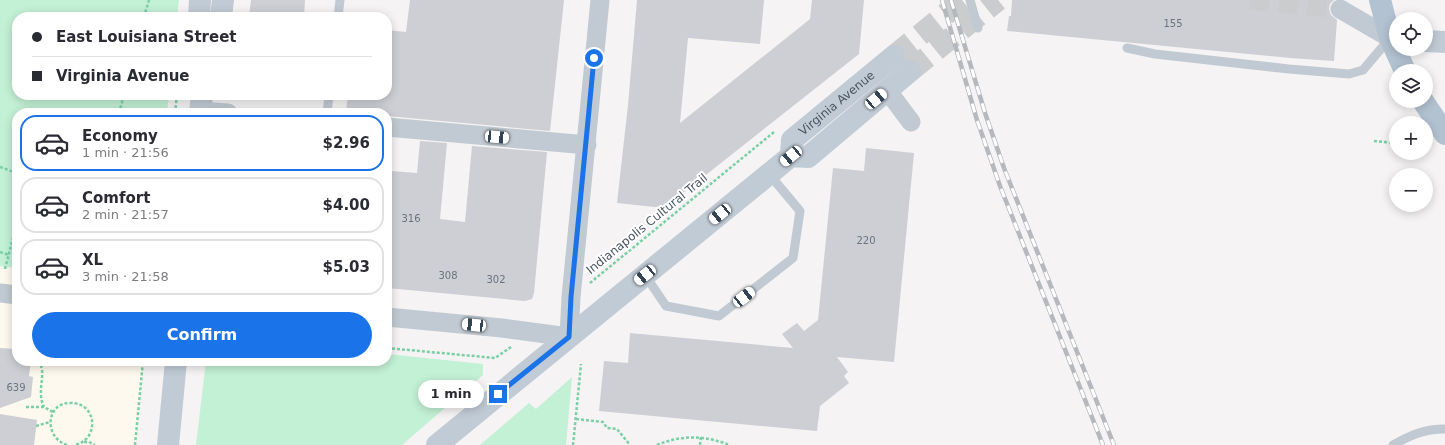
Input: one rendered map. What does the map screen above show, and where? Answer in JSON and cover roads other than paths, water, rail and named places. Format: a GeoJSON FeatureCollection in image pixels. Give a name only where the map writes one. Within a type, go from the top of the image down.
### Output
{"type":"FeatureCollection","features":[{"type":"Feature","properties":{"kind":"main road"},"geometry":{"type":"LineString","coordinates":[[1380,0],[1386,38],[1401,64]]}},
{"type":"Feature","properties":{"kind":"main road"},"geometry":{"type":"LineString","coordinates":[[1428,108],[1445,134]]}},
{"type":"Feature","properties":{"kind":"street"},"geometry":{"type":"LineString","coordinates":[[199,12],[200,0]]}},
{"type":"Feature","properties":{"kind":"street"},"geometry":{"type":"LineString","coordinates":[[222,12],[223,0]]}},
{"type":"Feature","properties":{"kind":"street"},"geometry":{"type":"LineString","coordinates":[[569,337],[571,297],[587,146],[600,0]]}},
{"type":"Feature","properties":{"kind":"street"},"geometry":{"type":"LineString","coordinates":[[1340,9],[1386,38]]}},
{"type":"Feature","properties":{"kind":"street"},"geometry":{"type":"LineString","coordinates":[[1433,41],[1445,42]]}},
{"type":"Feature","properties":{"kind":"street","name":"Virginia Avenue"},"geometry":{"type":"LineString","coordinates":[[902,64],[887,90],[808,157],[791,156],[792,140],[902,64]]}},
{"type":"Feature","properties":{"kind":"street"},"geometry":{"type":"LineString","coordinates":[[887,90],[911,122]]}},
{"type":"Feature","properties":{"kind":"street"},"geometry":{"type":"LineString","coordinates":[[392,127],[587,146]]}},
{"type":"Feature","properties":{"kind":"street"},"geometry":{"type":"LineString","coordinates":[[437,445],[791,156]]}},
{"type":"Feature","properties":{"kind":"street"},"geometry":{"type":"LineString","coordinates":[[0,293],[12,294]]}},
{"type":"Feature","properties":{"kind":"street"},"geometry":{"type":"LineString","coordinates":[[392,318],[569,337]]}},
{"type":"Feature","properties":{"kind":"street"},"geometry":{"type":"LineString","coordinates":[[168,445],[176,366]]}},
{"type":"Feature","properties":{"kind":"lane"},"geometry":{"type":"LineString","coordinates":[[339,12],[340,0]]}},
{"type":"Feature","properties":{"kind":"lane"},"geometry":{"type":"LineString","coordinates":[[970,0],[978,28]]}},
{"type":"Feature","properties":{"kind":"lane"},"geometry":{"type":"LineString","coordinates":[[1127,48],[1154,54],[1349,74],[1362,70],[1386,38]]}},
{"type":"Feature","properties":{"kind":"lane"},"geometry":{"type":"LineString","coordinates":[[645,275],[666,306],[719,316],[793,258],[800,211],[769,174]]}},
{"type":"Feature","properties":{"kind":"lane"},"geometry":{"type":"LineString","coordinates":[[1393,445],[1419,432],[1431,429],[1445,429]]}},
{"type":"Feature","properties":{"kind":"tunnel"},"geometry":{"type":"LineString","coordinates":[[894,56],[963,0]]}},
{"type":"Feature","properties":{"kind":"tunnel"},"geometry":{"type":"LineString","coordinates":[[910,71],[998,0]]}},
{"type":"Feature","properties":{"kind":"tunnel"},"geometry":{"type":"LineString","coordinates":[[1250,0],[1340,9]]}},
{"type":"Feature","properties":{"kind":"railway"},"geometry":{"type":"LineString","coordinates":[[942,0],[977,120],[1000,186],[1103,445]]}},
{"type":"Feature","properties":{"kind":"railway"},"geometry":{"type":"LineString","coordinates":[[951,0],[985,113],[1004,168],[1114,445]]}}]}
